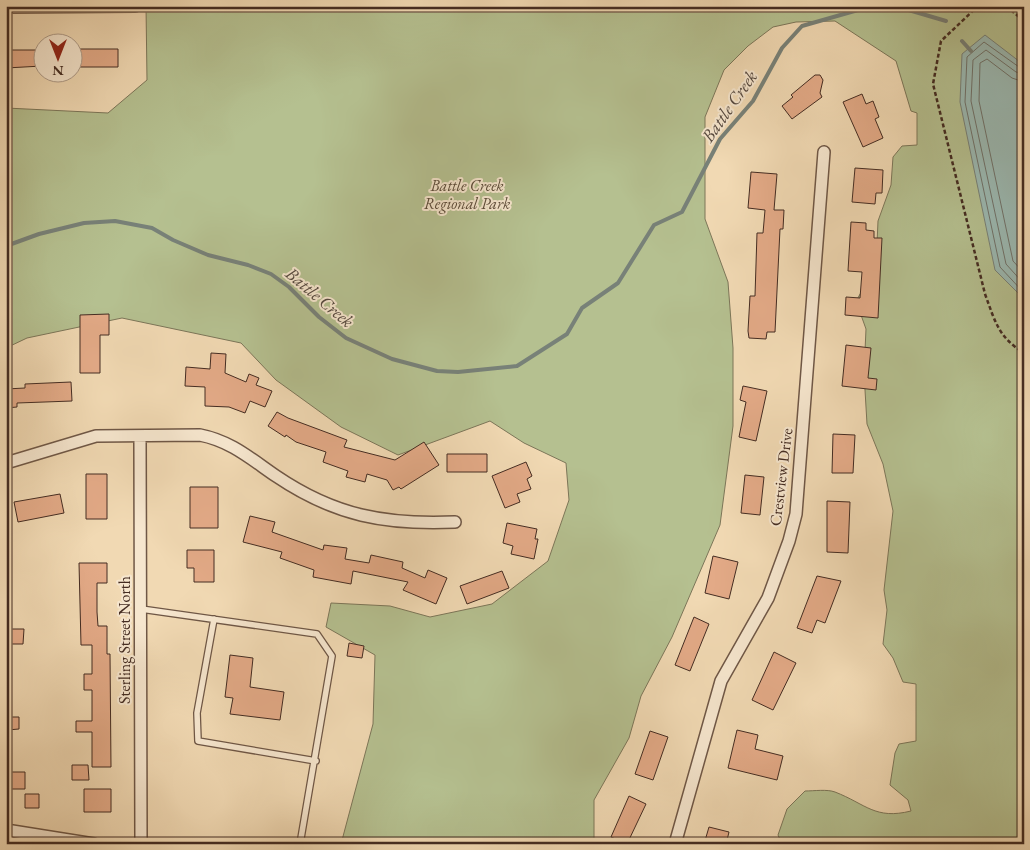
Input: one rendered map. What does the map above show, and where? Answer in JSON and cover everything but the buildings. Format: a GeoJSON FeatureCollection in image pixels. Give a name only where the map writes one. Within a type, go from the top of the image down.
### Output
{"type":"FeatureCollection","features":[{"type":"Feature","properties":{"kind":"street"},"geometry":{"type":"LineString","coordinates":[[6,7],[135,6]]}},
{"type":"Feature","properties":{"kind":"street","name":"Crestview Drive"},"geometry":{"type":"LineString","coordinates":[[675,844],[720,681],[768,598],[789,541],[796,514],[824,152]]}},
{"type":"Feature","properties":{"kind":"street"},"geometry":{"type":"LineString","coordinates":[[6,463],[96,436],[200,435],[216,438],[232,445],[296,488],[348,513],[405,524],[455,522]]}},
{"type":"Feature","properties":{"kind":"street","name":"Sterling Street North"},"geometry":{"type":"LineString","coordinates":[[140,437],[141,844]]}},
{"type":"Feature","properties":{"kind":"street"},"geometry":{"type":"LineString","coordinates":[[6,830],[94,844]]}},
{"type":"Feature","properties":{"kind":"lane"},"geometry":{"type":"LineString","coordinates":[[141,609],[317,634],[332,656],[316,761],[300,844]]}},
{"type":"Feature","properties":{"kind":"lane"},"geometry":{"type":"LineString","coordinates":[[214,619],[197,713],[198,740],[316,761]]}},
{"type":"Feature","properties":{"kind":"path"},"geometry":{"type":"LineString","coordinates":[[986,6],[977,7],[941,42],[933,84],[985,294],[995,320],[1008,343],[1024,353]]}},
{"type":"Feature","properties":{"kind":"path"},"geometry":{"type":"LineString","coordinates":[[1006,6],[1024,21]]}},
{"type":"Feature","properties":{"kind":"green space","name":"Battle Creek Regional Park"},"geometry":{"type":"Polygon","coordinates":[[[146,6],[1024,6],[1024,844],[782,844],[778,835],[787,809],[805,791],[832,791],[871,809],[888,814],[911,811],[908,800],[890,785],[895,753],[899,744],[916,741],[916,684],[903,682],[893,658],[883,644],[887,610],[884,590],[893,511],[883,464],[867,424],[864,373],[866,329],[856,301],[876,267],[878,221],[891,185],[893,157],[902,146],[917,145],[917,113],[911,111],[896,61],[835,21],[796,22],[773,27],[748,46],[724,70],[705,117],[705,219],[728,282],[733,348],[733,426],[720,525],[672,637],[641,696],[629,738],[594,800],[594,844],[341,844],[373,724],[375,655],[326,627],[331,603],[390,606],[430,617],[492,604],[548,561],[569,500],[566,463],[524,443],[490,421],[398,455],[341,427],[276,380],[241,343],[122,318],[27,338],[6,348],[6,108],[108,113],[147,80],[146,6]]]}},
{"type":"Feature","properties":{"kind":"water"},"geometry":{"type":"Polygon","coordinates":[[[985,35],[1024,65],[1024,299],[995,270],[960,102],[962,54],[985,35]]]}},
{"type":"Feature","properties":{"kind":"waterway","name":"Battle Creek"},"geometry":{"type":"LineString","coordinates":[[6,246],[39,234],[84,223],[115,221],[152,228],[173,240],[208,255],[248,265],[271,274],[289,287],[319,317],[346,338],[392,359],[437,371],[458,372],[517,366],[567,334],[582,308],[618,283],[654,225],[682,212],[720,139],[753,101],[782,48],[802,26],[872,6]]}},
{"type":"Feature","properties":{"kind":"waterway","name":"Battle Creek"},"geometry":{"type":"LineString","coordinates":[[895,6],[946,21]]}},
{"type":"Feature","properties":{"kind":"waterway","name":"Battle Creek"},"geometry":{"type":"LineString","coordinates":[[962,41],[971,51]]}}]}
